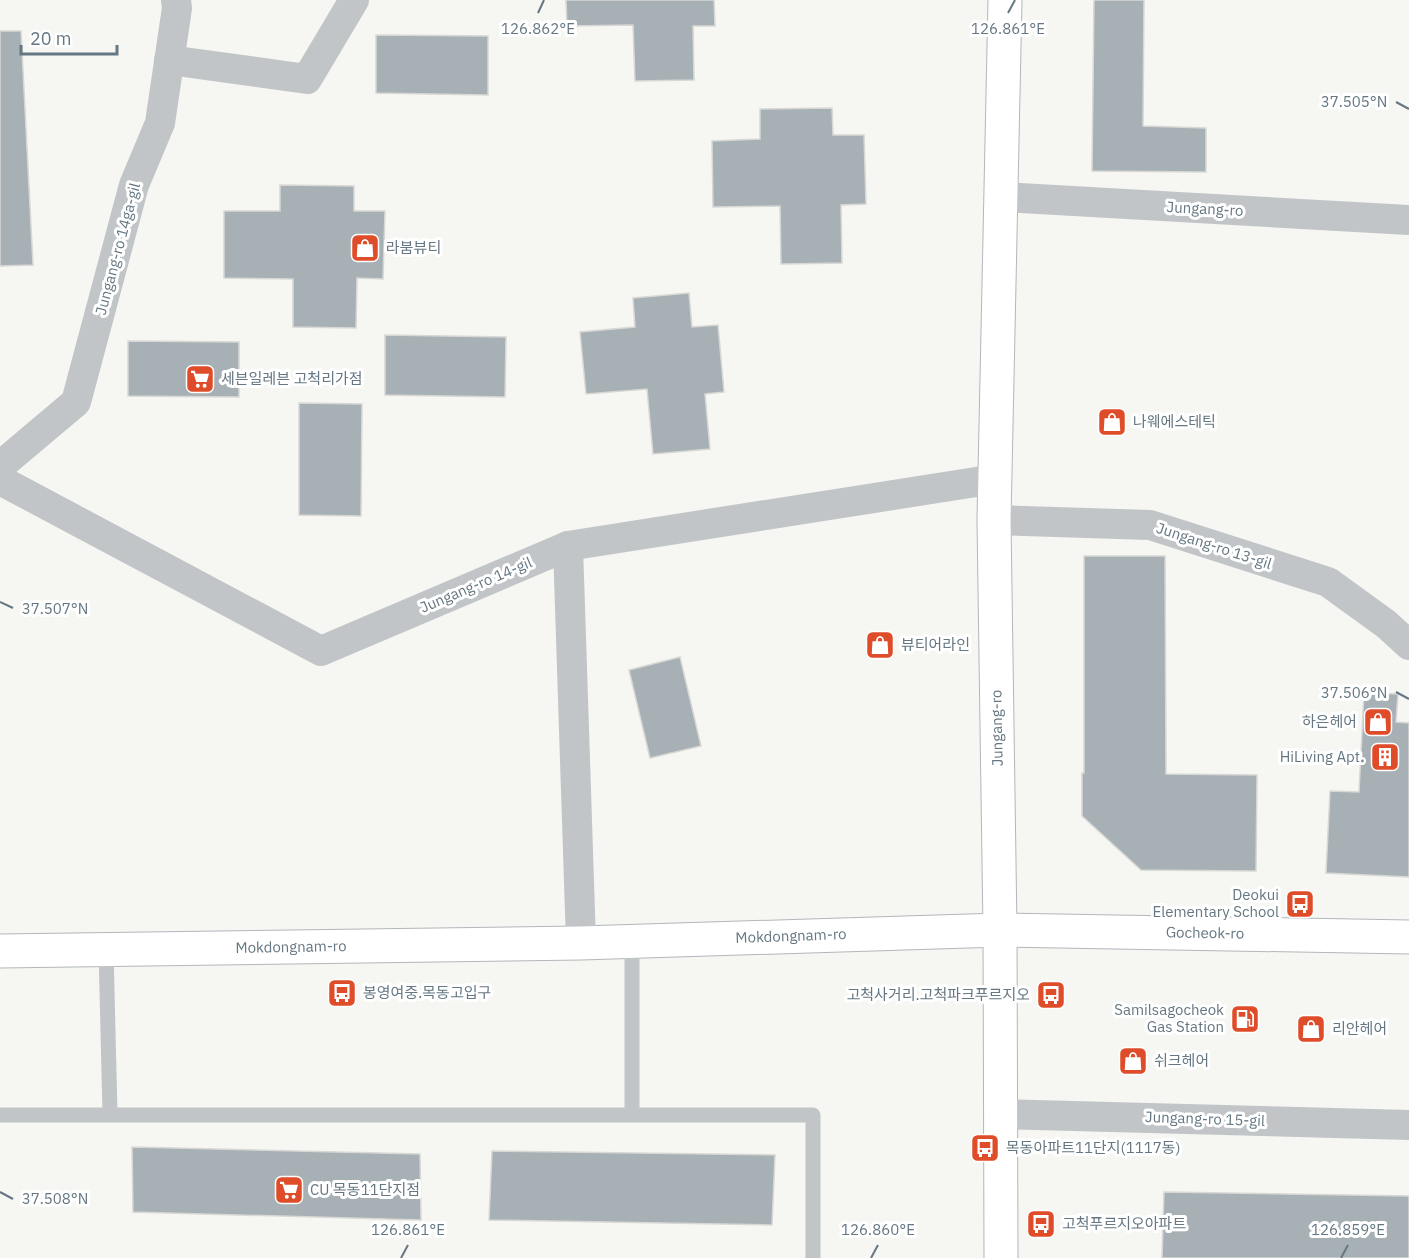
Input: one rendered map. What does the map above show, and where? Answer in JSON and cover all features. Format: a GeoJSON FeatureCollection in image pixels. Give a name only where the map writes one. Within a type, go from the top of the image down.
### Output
{"type":"FeatureCollection","features":[{"type":"Feature","properties":{"kind":"main road","name":"Jungang-ro"},"geometry":{"type":"LineString","coordinates":[[1001,1258],[1000,930],[994,520],[1005,0]]}},
{"type":"Feature","properties":{"kind":"main road","name":"Gocheok-ro"},"geometry":{"type":"LineString","coordinates":[[1000,930],[1409,937]]}},
{"type":"Feature","properties":{"kind":"main road","name":"Mokdongnam-ro"},"geometry":{"type":"LineString","coordinates":[[0,951],[581,943],[1000,930]]}},
{"type":"Feature","properties":{"kind":"street","name":"Jungang-ro 14ga-gil"},"geometry":{"type":"LineString","coordinates":[[0,466],[76,402],[134,185],[160,123],[177,8],[176,0]]}},
{"type":"Feature","properties":{"kind":"street"},"geometry":{"type":"LineString","coordinates":[[169,60],[307,79],[354,0]]}},
{"type":"Feature","properties":{"kind":"street","name":"Jungang-ro"},"geometry":{"type":"LineString","coordinates":[[1001,197],[1409,220]]}},
{"type":"Feature","properties":{"kind":"street","name":"Jungang-ro 14-gil"},"geometry":{"type":"LineString","coordinates":[[0,480],[321,651],[568,546],[995,479]]}},
{"type":"Feature","properties":{"kind":"street","name":"Jungang-ro 13-gil"},"geometry":{"type":"LineString","coordinates":[[994,520],[1150,525],[1328,582],[1386,624],[1409,645]]}},
{"type":"Feature","properties":{"kind":"street"},"geometry":{"type":"LineString","coordinates":[[568,546],[581,943]]}},
{"type":"Feature","properties":{"kind":"street","name":"Jungang-ro 15-gil"},"geometry":{"type":"LineString","coordinates":[[1001,1114],[1409,1125]]}},
{"type":"Feature","properties":{"kind":"lane"},"geometry":{"type":"LineString","coordinates":[[632,941],[632,1115]]}},
{"type":"Feature","properties":{"kind":"lane"},"geometry":{"type":"LineString","coordinates":[[106,949],[110,1114]]}},
{"type":"Feature","properties":{"kind":"lane"},"geometry":{"type":"LineString","coordinates":[[0,1114],[813,1115],[813,1258]]}},
{"type":"Feature","properties":{"kind":"building"},"geometry":{"type":"Polygon","coordinates":[[[566,0],[714,0],[715,26],[693,26],[694,80],[635,81],[633,25],[567,26],[566,0]]]}},
{"type":"Feature","properties":{"kind":"building"},"geometry":{"type":"Polygon","coordinates":[[[1094,0],[1144,0],[1143,126],[1206,128],[1206,172],[1092,171],[1094,0]]]}},
{"type":"Feature","properties":{"kind":"building"},"geometry":{"type":"Polygon","coordinates":[[[0,31],[21,31],[33,265],[0,266],[0,31]]]}},
{"type":"Feature","properties":{"kind":"building"},"geometry":{"type":"Polygon","coordinates":[[[376,35],[488,36],[488,95],[376,93],[376,35]]]}},
{"type":"Feature","properties":{"kind":"building"},"geometry":{"type":"Polygon","coordinates":[[[832,108],[833,135],[864,135],[866,204],[841,205],[842,263],[781,264],[780,206],[713,207],[712,141],[760,139],[760,109],[832,108]]]}},
{"type":"Feature","properties":{"kind":"building"},"geometry":{"type":"Polygon","coordinates":[[[280,185],[354,186],[354,211],[385,211],[383,279],[357,278],[356,328],[293,327],[293,279],[224,278],[224,211],[280,211],[280,185]]]}},
{"type":"Feature","properties":{"kind":"building"},"geometry":{"type":"Polygon","coordinates":[[[689,293],[692,327],[718,325],[724,392],[705,394],[710,449],[653,454],[647,389],[586,394],[580,332],[635,327],[633,298],[689,293]]]}},
{"type":"Feature","properties":{"kind":"building"},"geometry":{"type":"Polygon","coordinates":[[[385,335],[506,337],[505,397],[385,395],[385,335]]]}},
{"type":"Feature","properties":{"kind":"building"},"geometry":{"type":"Polygon","coordinates":[[[128,341],[239,342],[239,397],[128,396],[128,341]]]}},
{"type":"Feature","properties":{"kind":"building"},"geometry":{"type":"Polygon","coordinates":[[[299,403],[362,404],[361,516],[299,515],[299,403]]]}},
{"type":"Feature","properties":{"kind":"building"},"geometry":{"type":"Polygon","coordinates":[[[1084,556],[1165,556],[1166,774],[1257,775],[1256,871],[1141,870],[1082,816],[1084,556]]]}},
{"type":"Feature","properties":{"kind":"building"},"geometry":{"type":"Polygon","coordinates":[[[680,657],[701,746],[650,758],[629,670],[680,657]]]}},
{"type":"Feature","properties":{"kind":"building","name":"HiLiving Apt."},"geometry":{"type":"Polygon","coordinates":[[[1364,693],[1398,694],[1396,722],[1409,723],[1409,877],[1326,873],[1330,791],[1359,792],[1364,693]]]}},
{"type":"Feature","properties":{"kind":"building"},"geometry":{"type":"Polygon","coordinates":[[[132,1147],[420,1154],[421,1220],[133,1212],[132,1147]]]}},
{"type":"Feature","properties":{"kind":"building"},"geometry":{"type":"Polygon","coordinates":[[[492,1151],[775,1155],[772,1225],[489,1220],[492,1151]]]}},
{"type":"Feature","properties":{"kind":"building"},"geometry":{"type":"Polygon","coordinates":[[[1164,1192],[1409,1196],[1409,1258],[1162,1258],[1164,1192]]]}},
{"type":"Feature","properties":{"kind":"place","name":"라붐뷰티"},"geometry":{"type":"Point","coordinates":[365,248]}},
{"type":"Feature","properties":{"kind":"place","name":"세븐일레븐 고척리가점"},"geometry":{"type":"Point","coordinates":[200,379]}},
{"type":"Feature","properties":{"kind":"place","name":"나웨에스테틱"},"geometry":{"type":"Point","coordinates":[1112,422]}},
{"type":"Feature","properties":{"kind":"place","name":"뷰티어라인"},"geometry":{"type":"Point","coordinates":[880,645]}},
{"type":"Feature","properties":{"kind":"place","name":"하은헤어"},"geometry":{"type":"Point","coordinates":[1378,722]}},
{"type":"Feature","properties":{"kind":"place","name":"HiLiving Apt."},"geometry":{"type":"Point","coordinates":[1385,757]}},
{"type":"Feature","properties":{"kind":"place","name":"Deokui Elementary School"},"geometry":{"type":"Point","coordinates":[1300,904]}},
{"type":"Feature","properties":{"kind":"place","name":"봉영여중.목동고입구"},"geometry":{"type":"Point","coordinates":[342,993]}},
{"type":"Feature","properties":{"kind":"place","name":"고척사거리.고척파크푸르지오"},"geometry":{"type":"Point","coordinates":[1051,995]}},
{"type":"Feature","properties":{"kind":"place","name":"Samilsagocheok Gas Station"},"geometry":{"type":"Point","coordinates":[1245,1019]}},
{"type":"Feature","properties":{"kind":"place","name":"리안헤어"},"geometry":{"type":"Point","coordinates":[1311,1029]}},
{"type":"Feature","properties":{"kind":"place","name":"쉬크헤어"},"geometry":{"type":"Point","coordinates":[1133,1061]}},
{"type":"Feature","properties":{"kind":"place","name":"목동아파트11단지(1117동)"},"geometry":{"type":"Point","coordinates":[985,1148]}},
{"type":"Feature","properties":{"kind":"place","name":"CU 목동11단지점"},"geometry":{"type":"Point","coordinates":[289,1190]}},
{"type":"Feature","properties":{"kind":"place","name":"고척푸르지오아파트"},"geometry":{"type":"Point","coordinates":[1041,1224]}}]}
